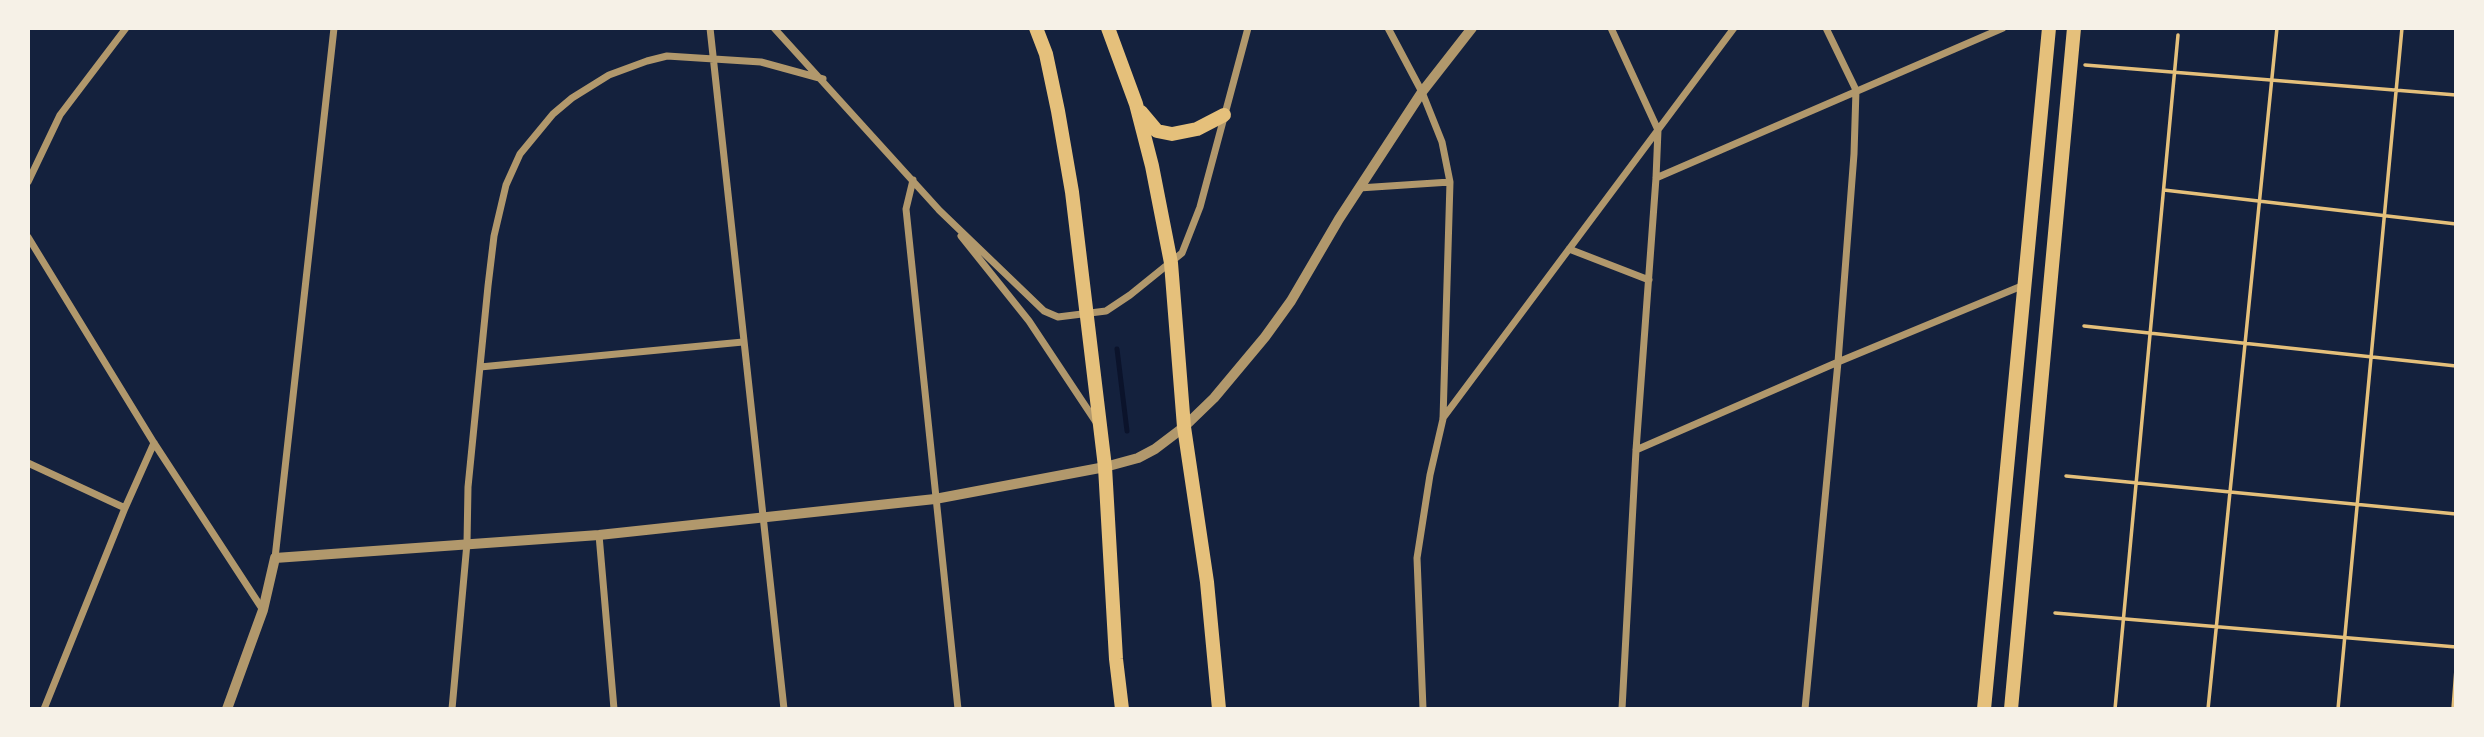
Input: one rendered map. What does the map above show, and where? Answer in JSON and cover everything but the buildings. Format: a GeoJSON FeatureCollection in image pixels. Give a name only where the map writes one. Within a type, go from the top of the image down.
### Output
{"type":"FeatureCollection","features":[{"type":"Feature","properties":{"kind":"main road"},"geometry":{"type":"LineString","coordinates":[[1036,28],[1046,54],[1072,192],[1105,467],[1116,659],[1122,709]]}},
{"type":"Feature","properties":{"kind":"main road"},"geometry":{"type":"LineString","coordinates":[[1108,28],[1136,104],[1152,166],[1171,263],[1184,427],[1207,582],[1220,709]]}},
{"type":"Feature","properties":{"kind":"main road"},"geometry":{"type":"LineString","coordinates":[[1984,709],[2049,28]]}},
{"type":"Feature","properties":{"kind":"main road"},"geometry":{"type":"LineString","coordinates":[[2011,709],[2074,28]]}},
{"type":"Feature","properties":{"kind":"main road"},"geometry":{"type":"LineString","coordinates":[[1136,104],[1147,122],[1157,131],[1172,134],[1197,129],[1224,115]]}},
{"type":"Feature","properties":{"kind":"street"},"geometry":{"type":"LineString","coordinates":[[28,182],[60,115],[126,28]]}},
{"type":"Feature","properties":{"kind":"street"},"geometry":{"type":"LineString","coordinates":[[227,709],[263,610],[275,558],[334,28]]}},
{"type":"Feature","properties":{"kind":"street"},"geometry":{"type":"LineString","coordinates":[[710,28],[784,709]]}},
{"type":"Feature","properties":{"kind":"street"},"geometry":{"type":"LineString","coordinates":[[774,28],[913,180],[1030,321],[1101,428]]}},
{"type":"Feature","properties":{"kind":"street"},"geometry":{"type":"LineString","coordinates":[[939,210],[1044,311],[1058,317],[1106,311],[1182,253],[1200,207],[1248,28]]}},
{"type":"Feature","properties":{"kind":"street"},"geometry":{"type":"LineString","coordinates":[[1388,28],[1422,92],[1442,142],[1450,182],[1443,419],[1430,474],[1417,558],[1423,709]]}},
{"type":"Feature","properties":{"kind":"street"},"geometry":{"type":"LineString","coordinates":[[275,558],[599,535],[935,499],[1105,467],[1138,458],[1184,427],[1242,367],[1291,301],[1359,188],[1422,92],[1472,28]]}},
{"type":"Feature","properties":{"kind":"street"},"geometry":{"type":"LineString","coordinates":[[1611,28],[1658,130],[1622,709]]}},
{"type":"Feature","properties":{"kind":"street"},"geometry":{"type":"LineString","coordinates":[[1443,419],[1734,28]]}},
{"type":"Feature","properties":{"kind":"street"},"geometry":{"type":"LineString","coordinates":[[1805,709],[1838,362],[1854,154],[1856,90],[1826,28]]}},
{"type":"Feature","properties":{"kind":"street"},"geometry":{"type":"LineString","coordinates":[[1656,178],[2003,28]]}},
{"type":"Feature","properties":{"kind":"street"},"geometry":{"type":"LineString","coordinates":[[452,709],[467,543],[468,486],[494,236],[506,185],[520,154],[553,114],[572,98],[609,75],[667,56],[761,62],[823,79]]}},
{"type":"Feature","properties":{"kind":"street"},"geometry":{"type":"LineString","coordinates":[[913,180],[906,209],[958,709]]}},
{"type":"Feature","properties":{"kind":"street"},"geometry":{"type":"LineString","coordinates":[[1359,188],[1450,182]]}},
{"type":"Feature","properties":{"kind":"street"},"geometry":{"type":"LineString","coordinates":[[28,237],[154,443],[263,610]]}},
{"type":"Feature","properties":{"kind":"street"},"geometry":{"type":"LineString","coordinates":[[1569,248],[1649,280]]}},
{"type":"Feature","properties":{"kind":"street"},"geometry":{"type":"LineString","coordinates":[[1636,450],[2024,285]]}},
{"type":"Feature","properties":{"kind":"street"},"geometry":{"type":"LineString","coordinates":[[480,367],[743,342]]}},
{"type":"Feature","properties":{"kind":"street"},"geometry":{"type":"LineString","coordinates":[[44,709],[154,443]]}},
{"type":"Feature","properties":{"kind":"street"},"geometry":{"type":"LineString","coordinates":[[28,463],[125,508]]}},
{"type":"Feature","properties":{"kind":"street"},"geometry":{"type":"LineString","coordinates":[[599,535],[614,709]]}},
{"type":"Feature","properties":{"kind":"path"},"geometry":{"type":"LineString","coordinates":[[2208,709],[2277,28]]}},
{"type":"Feature","properties":{"kind":"path"},"geometry":{"type":"LineString","coordinates":[[2338,709],[2402,28]]}},
{"type":"Feature","properties":{"kind":"path"},"geometry":{"type":"LineString","coordinates":[[2115,709],[2178,35]]}},
{"type":"Feature","properties":{"kind":"path"},"geometry":{"type":"LineString","coordinates":[[2071,63],[2456,95]]}},
{"type":"Feature","properties":{"kind":"path"},"geometry":{"type":"LineString","coordinates":[[2164,190],[2456,224]]}},
{"type":"Feature","properties":{"kind":"path"},"geometry":{"type":"LineString","coordinates":[[2084,326],[2456,366]]}},
{"type":"Feature","properties":{"kind":"path"},"geometry":{"type":"LineString","coordinates":[[2066,476],[2456,514]]}},
{"type":"Feature","properties":{"kind":"path"},"geometry":{"type":"LineString","coordinates":[[2055,613],[2456,647]]}},
{"type":"Feature","properties":{"kind":"path"},"geometry":{"type":"LineString","coordinates":[[2453,709],[2456,669]]}},
{"type":"Feature","properties":{"kind":"waterway"},"geometry":{"type":"LineString","coordinates":[[1117,349],[1127,431]]}}]}
